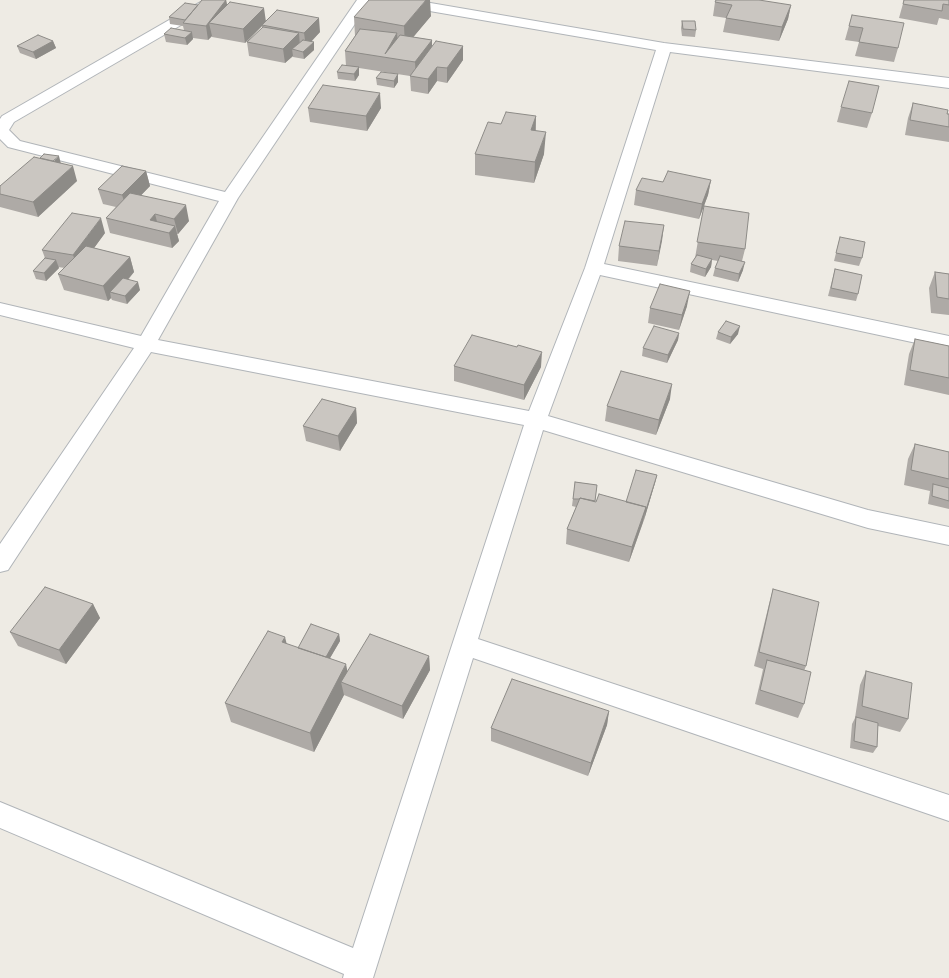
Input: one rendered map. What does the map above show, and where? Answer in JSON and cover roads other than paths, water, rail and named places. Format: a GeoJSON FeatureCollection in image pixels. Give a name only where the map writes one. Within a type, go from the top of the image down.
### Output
{"type":"FeatureCollection","features":[{"type":"Feature","properties":{"kind":"street"},"geometry":{"type":"LineString","coordinates":[[214,0],[8,119],[1,131],[14,144],[230,198]]}},
{"type":"Feature","properties":{"kind":"street"},"geometry":{"type":"LineString","coordinates":[[0,563],[146,344],[230,198],[362,3],[366,0]]}},
{"type":"Feature","properties":{"kind":"street"},"geometry":{"type":"LineString","coordinates":[[389,0],[664,47],[949,83]]}},
{"type":"Feature","properties":{"kind":"street"},"geometry":{"type":"LineString","coordinates":[[0,816],[359,972],[536,420],[594,268],[664,47]]}},
{"type":"Feature","properties":{"kind":"street"},"geometry":{"type":"LineString","coordinates":[[594,268],[949,343]]}},
{"type":"Feature","properties":{"kind":"street"},"geometry":{"type":"LineString","coordinates":[[0,309],[146,344],[536,420],[868,519],[949,536]]}},
{"type":"Feature","properties":{"kind":"street"},"geometry":{"type":"LineString","coordinates":[[465,645],[949,808]]}}]}
